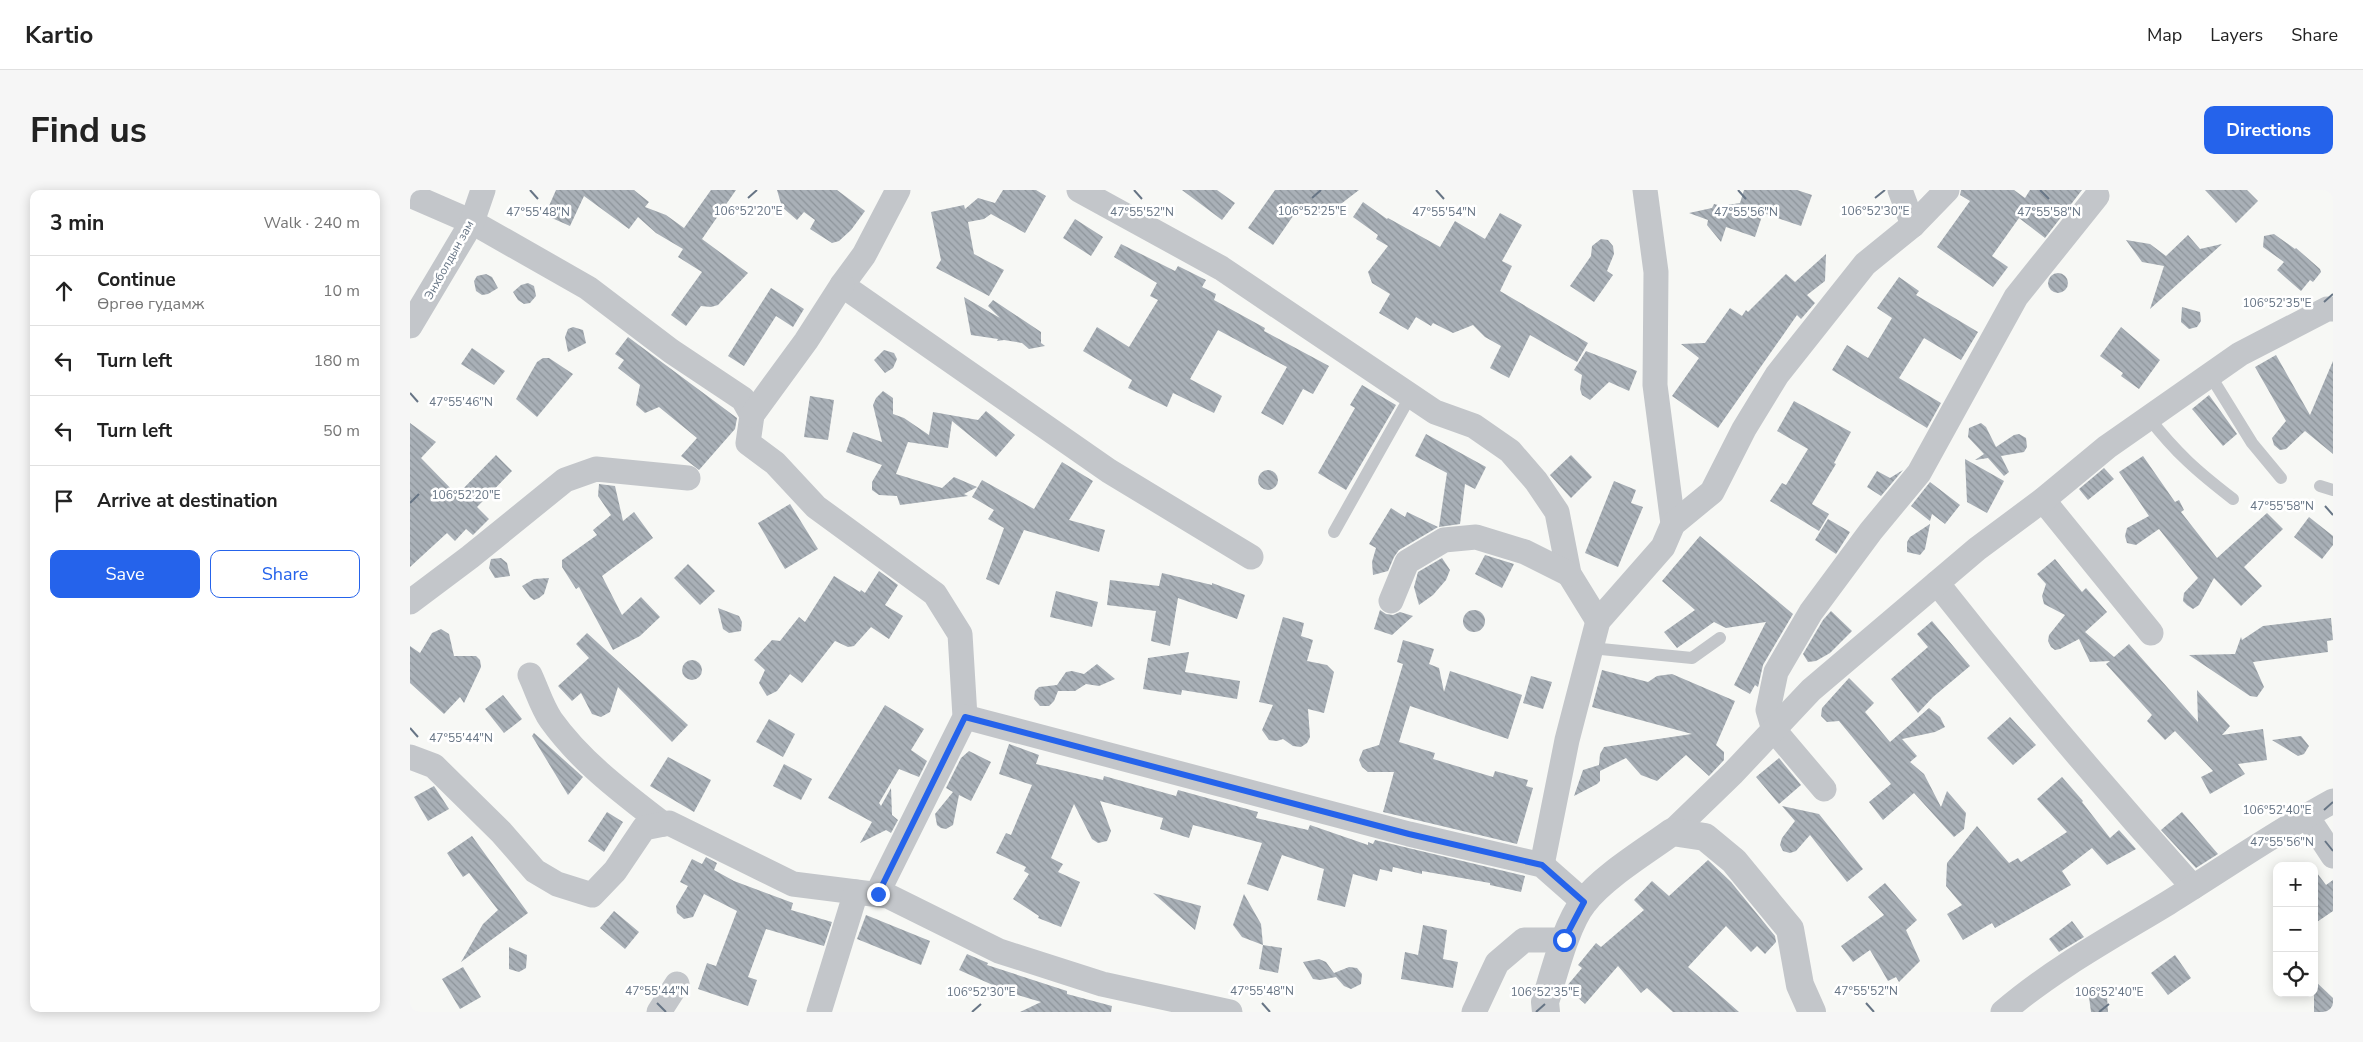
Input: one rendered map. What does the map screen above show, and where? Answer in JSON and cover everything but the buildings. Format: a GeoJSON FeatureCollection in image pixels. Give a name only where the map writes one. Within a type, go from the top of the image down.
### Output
{"type":"FeatureCollection","features":[{"type":"Feature","properties":{"kind":"street","name":"Энхболдын зам"},"geometry":{"type":"LineString","coordinates":[[410,326],[472,222],[483,190]]}},
{"type":"Feature","properties":{"kind":"street"},"geometry":{"type":"LineString","coordinates":[[818,1012],[867,893],[965,717],[960,634],[935,594],[816,507],[775,463],[748,443],[752,415],[806,341],[864,255],[898,190]]}},
{"type":"Feature","properties":{"kind":"street"},"geometry":{"type":"LineString","coordinates":[[1079,190],[1221,268],[1435,412],[1474,426],[1510,451],[1536,481],[1558,512],[1569,574],[1598,622]]}},
{"type":"Feature","properties":{"kind":"street"},"geometry":{"type":"LineString","coordinates":[[1645,190],[1656,272],[1655,384],[1673,524]]}},
{"type":"Feature","properties":{"kind":"street"},"geometry":{"type":"LineString","coordinates":[[1900,190],[1913,225]]}},
{"type":"Feature","properties":{"kind":"street"},"geometry":{"type":"LineString","coordinates":[[1542,865],[1567,740],[1598,622],[1663,547],[1673,524],[1712,492],[1744,429],[1777,375],[1865,264],[1913,225],[1947,190]]}},
{"type":"Feature","properties":{"kind":"street"},"geometry":{"type":"LineString","coordinates":[[410,194],[472,222],[588,288],[671,351],[743,399],[752,415]]}},
{"type":"Feature","properties":{"kind":"street"},"geometry":{"type":"LineString","coordinates":[[1824,789],[1774,730],[1768,710],[1776,672],[1811,612],[1871,531],[1919,473],[2016,297],[2097,196]]}},
{"type":"Feature","properties":{"kind":"street"},"geometry":{"type":"LineString","coordinates":[[842,285],[1109,471],[1251,556]]}},
{"type":"Feature","properties":{"kind":"street"},"geometry":{"type":"LineString","coordinates":[[1546,1012],[1545,1002],[1564,940],[1584,902],[1615,873],[1672,832],[1734,773],[1811,690],[1977,549],[2043,500],[2107,447],[2249,350],[2327,309],[2333,309]]}},
{"type":"Feature","properties":{"kind":"street"},"geometry":{"type":"LineString","coordinates":[[410,602],[470,557],[565,480],[596,469],[688,478]]}},
{"type":"Feature","properties":{"kind":"street"},"geometry":{"type":"LineString","coordinates":[[2043,500],[2151,633]]}},
{"type":"Feature","properties":{"kind":"street"},"geometry":{"type":"LineString","coordinates":[[1391,601],[1407,562],[1444,540],[1476,537],[1525,552],[1569,574]]}},
{"type":"Feature","properties":{"kind":"street"},"geometry":{"type":"LineString","coordinates":[[1937,583],[2012,678],[2097,780],[2193,887]]}},
{"type":"Feature","properties":{"kind":"street"},"geometry":{"type":"LineString","coordinates":[[530,675],[550,718],[566,740],[601,774],[663,824]]}},
{"type":"Feature","properties":{"kind":"street"},"geometry":{"type":"LineString","coordinates":[[965,717],[1409,834],[1542,865],[1584,902]]}},
{"type":"Feature","properties":{"kind":"street"},"geometry":{"type":"LineString","coordinates":[[410,757],[434,766],[501,832],[535,871],[557,884],[592,895],[615,871],[644,828],[669,823],[793,884],[888,896],[999,951],[1102,984],[1230,1012]]}},
{"type":"Feature","properties":{"kind":"street"},"geometry":{"type":"LineString","coordinates":[[2003,1012],[2034,985],[2306,815],[2333,801]]}},
{"type":"Feature","properties":{"kind":"street"},"geometry":{"type":"LineString","coordinates":[[2306,815],[2333,856]]}},
{"type":"Feature","properties":{"kind":"street"},"geometry":{"type":"LineString","coordinates":[[1672,832],[1705,837],[1734,862],[1790,929],[1800,985],[1812,1012]]}},
{"type":"Feature","properties":{"kind":"street"},"geometry":{"type":"LineString","coordinates":[[1474,1012],[1497,963],[1524,940],[1564,940]]}},
{"type":"Feature","properties":{"kind":"street"},"geometry":{"type":"LineString","coordinates":[[659,1012],[677,984]]}},
{"type":"Feature","properties":{"kind":"lane"},"geometry":{"type":"LineString","coordinates":[[2210,375],[2252,443],[2281,478]]}},
{"type":"Feature","properties":{"kind":"lane"},"geometry":{"type":"LineString","coordinates":[[1334,532],[1411,395]]}},
{"type":"Feature","properties":{"kind":"lane"},"geometry":{"type":"LineString","coordinates":[[2149,418],[2190,466],[2233,499]]}},
{"type":"Feature","properties":{"kind":"lane"},"geometry":{"type":"LineString","coordinates":[[2320,486],[2333,490]]}},
{"type":"Feature","properties":{"kind":"lane"},"geometry":{"type":"LineString","coordinates":[[1591,648],[1692,658],[1720,638]]}},
{"type":"Feature","properties":{"kind":"route"},"geometry":{"type":"LineString","coordinates":[[878,894],[922,801],[965,717],[1409,834],[1542,865],[1584,902],[1564,940]]}}]}
